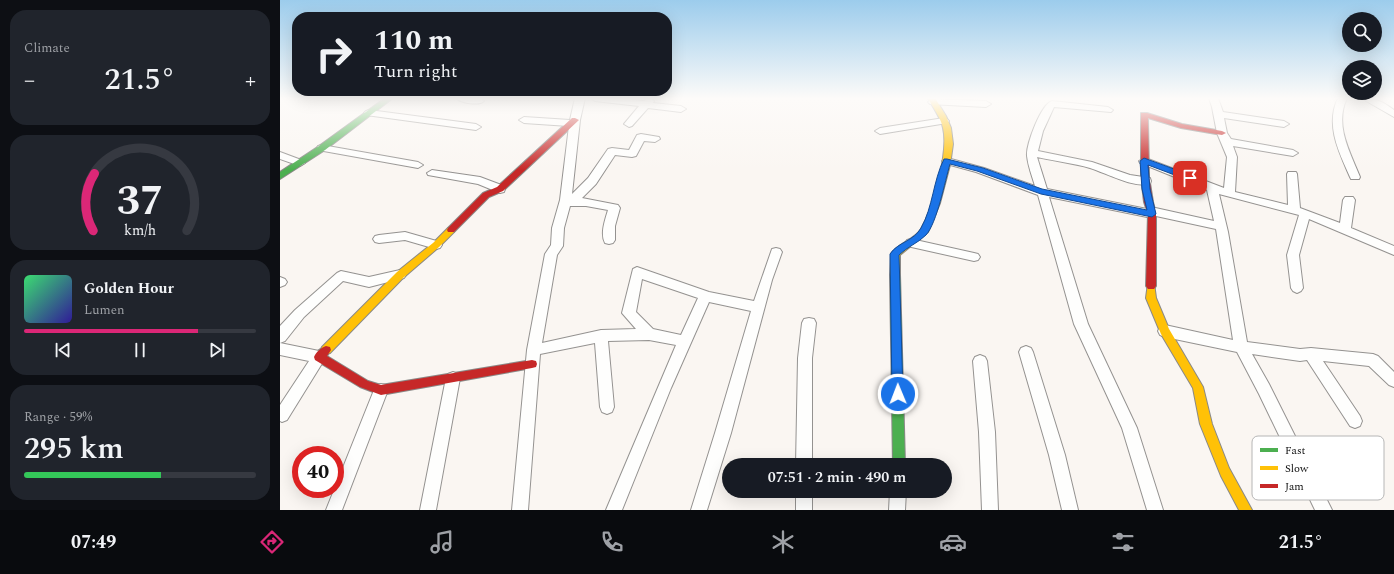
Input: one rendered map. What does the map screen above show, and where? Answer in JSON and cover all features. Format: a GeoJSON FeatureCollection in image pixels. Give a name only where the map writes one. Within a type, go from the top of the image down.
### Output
{"type":"FeatureCollection","features":[{"type":"Feature","properties":{"kind":"street"},"geometry":{"type":"LineString","coordinates":[[280,176],[322,148],[357,122]]}},
{"type":"Feature","properties":{"kind":"street"},"geometry":{"type":"LineString","coordinates":[[436,122],[476,127]]}},
{"type":"Feature","properties":{"kind":"street"},"geometry":{"type":"LineString","coordinates":[[282,415],[319,357],[400,275],[436,245],[486,196],[500,189],[574,122]]}},
{"type":"Feature","properties":{"kind":"street"},"geometry":{"type":"LineString","coordinates":[[520,510],[532,364],[551,254],[557,246],[558,228],[566,200],[574,122]]}},
{"type":"Feature","properties":{"kind":"street"},"geometry":{"type":"LineString","coordinates":[[880,131],[939,122]]}},
{"type":"Feature","properties":{"kind":"street"},"geometry":{"type":"LineString","coordinates":[[899,458],[895,254],[900,248],[911,243],[924,232],[929,221],[947,161],[950,145],[944,122]]}},
{"type":"Feature","properties":{"kind":"street"},"geometry":{"type":"LineString","coordinates":[[1042,122],[1032,146],[1032,153],[1041,192],[1081,324],[1129,428],[1155,510]]}},
{"type":"Feature","properties":{"kind":"street"},"geometry":{"type":"LineString","coordinates":[[1145,122],[1144,161],[1146,189],[1152,213],[1151,298],[1165,331],[1198,387],[1206,424],[1225,472],[1246,510]]}},
{"type":"Feature","properties":{"kind":"street"},"geometry":{"type":"LineString","coordinates":[[1167,122],[1225,138],[1293,153]]}},
{"type":"Feature","properties":{"kind":"street"},"geometry":{"type":"LineString","coordinates":[[1220,122],[1232,157],[1229,194]]}},
{"type":"Feature","properties":{"kind":"street"},"geometry":{"type":"LineString","coordinates":[[1269,122],[1284,124]]}},
{"type":"Feature","properties":{"kind":"street"},"geometry":{"type":"LineString","coordinates":[[1338,122],[1338,134],[1355,177]]}},
{"type":"Feature","properties":{"kind":"street"},"geometry":{"type":"LineString","coordinates":[[564,203],[580,194],[592,181],[612,151],[632,154],[641,137],[655,139]]}},
{"type":"Feature","properties":{"kind":"street"},"geometry":{"type":"LineString","coordinates":[[322,148],[418,165]]}},
{"type":"Feature","properties":{"kind":"street"},"geometry":{"type":"LineString","coordinates":[[1032,153],[1092,165],[1128,178],[1146,181]]}},
{"type":"Feature","properties":{"kind":"street"},"geometry":{"type":"LineString","coordinates":[[280,155],[300,163]]}},
{"type":"Feature","properties":{"kind":"street"},"geometry":{"type":"LineString","coordinates":[[947,161],[980,170],[1041,192],[1220,226]]}},
{"type":"Feature","properties":{"kind":"street"},"geometry":{"type":"LineString","coordinates":[[1144,161],[1229,194],[1299,211],[1394,250]]}},
{"type":"Feature","properties":{"kind":"street"},"geometry":{"type":"LineString","coordinates":[[432,173],[480,181],[500,189]]}},
{"type":"Feature","properties":{"kind":"street"},"geometry":{"type":"LineString","coordinates":[[1292,174],[1299,211],[1293,255],[1297,288]]}},
{"type":"Feature","properties":{"kind":"street"},"geometry":{"type":"LineString","coordinates":[[1212,187],[1241,346],[1287,436]]}},
{"type":"Feature","properties":{"kind":"street"},"geometry":{"type":"LineString","coordinates":[[564,203],[581,200],[614,208],[609,226],[609,240]]}},
{"type":"Feature","properties":{"kind":"street"},"geometry":{"type":"LineString","coordinates":[[1345,229],[1349,200]]}},
{"type":"Feature","properties":{"kind":"street"},"geometry":{"type":"LineString","coordinates":[[379,238],[405,236],[436,245]]}},
{"type":"Feature","properties":{"kind":"street"},"geometry":{"type":"LineString","coordinates":[[911,243],[974,257]]}},
{"type":"Feature","properties":{"kind":"street"},"geometry":{"type":"LineString","coordinates":[[699,510],[758,306],[771,263],[776,252]]}},
{"type":"Feature","properties":{"kind":"street"},"geometry":{"type":"LineString","coordinates":[[649,334],[629,313],[637,272],[705,296],[758,306]]}},
{"type":"Feature","properties":{"kind":"street"},"geometry":{"type":"LineString","coordinates":[[280,337],[283,331],[307,307],[341,276],[369,282],[400,275]]}},
{"type":"Feature","properties":{"kind":"street"},"geometry":{"type":"LineString","coordinates":[[614,510],[705,296]]}},
{"type":"Feature","properties":{"kind":"street"},"geometry":{"type":"LineString","coordinates":[[804,458],[805,358],[809,323]]}},
{"type":"Feature","properties":{"kind":"street"},"geometry":{"type":"LineString","coordinates":[[1165,331],[1241,346],[1300,355],[1311,354],[1373,360],[1394,381]]}},
{"type":"Feature","properties":{"kind":"street"},"geometry":{"type":"LineString","coordinates":[[534,350],[602,336],[649,334],[685,341]]}},
{"type":"Feature","properties":{"kind":"street"},"geometry":{"type":"LineString","coordinates":[[602,336],[607,408]]}},
{"type":"Feature","properties":{"kind":"street"},"geometry":{"type":"LineString","coordinates":[[280,349],[319,357],[364,384],[381,390],[532,364]]}},
{"type":"Feature","properties":{"kind":"street"},"geometry":{"type":"LineString","coordinates":[[1026,352],[1057,455],[1070,510]]}},
{"type":"Feature","properties":{"kind":"street"},"geometry":{"type":"LineString","coordinates":[[1311,354],[1355,421]]}},
{"type":"Feature","properties":{"kind":"street"},"geometry":{"type":"LineString","coordinates":[[980,361],[987,432],[990,510]]}},
{"type":"Feature","properties":{"kind":"street"},"geometry":{"type":"LineString","coordinates":[[428,510],[453,378]]}},
{"type":"Feature","properties":{"kind":"street"},"geometry":{"type":"LineString","coordinates":[[334,510],[381,390]]}},
{"type":"Feature","properties":{"kind":"street"},"geometry":{"type":"LineString","coordinates":[[804,498],[804,510]]}},
{"type":"Feature","properties":{"kind":"street"},"geometry":{"type":"LineString","coordinates":[[897,510],[898,498]]}},
{"type":"Feature","properties":{"kind":"street"},"geometry":{"type":"LineString","coordinates":[[1319,500],[1324,510]]}},
{"type":"Feature","properties":{"kind":"traffic: fast"},"geometry":{"type":"LineString","coordinates":[[280,176],[358,122]]}},
{"type":"Feature","properties":{"kind":"traffic: fast"},"geometry":{"type":"LineString","coordinates":[[895,275],[899,458]]}},
{"type":"Feature","properties":{"kind":"traffic: slow"},"geometry":{"type":"LineString","coordinates":[[895,275],[895,254],[924,232],[936,203],[946,165],[949,144],[947,128],[944,122]]}},
{"type":"Feature","properties":{"kind":"traffic: slow"},"geometry":{"type":"LineString","coordinates":[[326,350],[400,275],[436,245],[451,230]]}},
{"type":"Feature","properties":{"kind":"traffic: slow"},"geometry":{"type":"LineString","coordinates":[[1151,286],[1151,298],[1165,331],[1198,387],[1206,424],[1225,472],[1246,510]]}},
{"type":"Feature","properties":{"kind":"traffic: jam"},"geometry":{"type":"LineString","coordinates":[[451,230],[486,195],[500,189],[573,122]]}},
{"type":"Feature","properties":{"kind":"traffic: jam"},"geometry":{"type":"LineString","coordinates":[[1145,122],[1146,190],[1152,214],[1151,286]]}},
{"type":"Feature","properties":{"kind":"traffic: jam"},"geometry":{"type":"LineString","coordinates":[[1167,122],[1181,126],[1222,133]]}},
{"type":"Feature","properties":{"kind":"traffic: jam"},"geometry":{"type":"LineString","coordinates":[[326,350],[319,357],[364,384],[381,390],[532,364]]}},
{"type":"Feature","properties":{"kind":"route"},"geometry":{"type":"LineString","coordinates":[[898,394],[895,254],[900,248],[911,243],[924,232],[929,221],[947,161],[980,170],[1041,192],[1152,214],[1146,189],[1144,161],[1190,178]]}}]}
